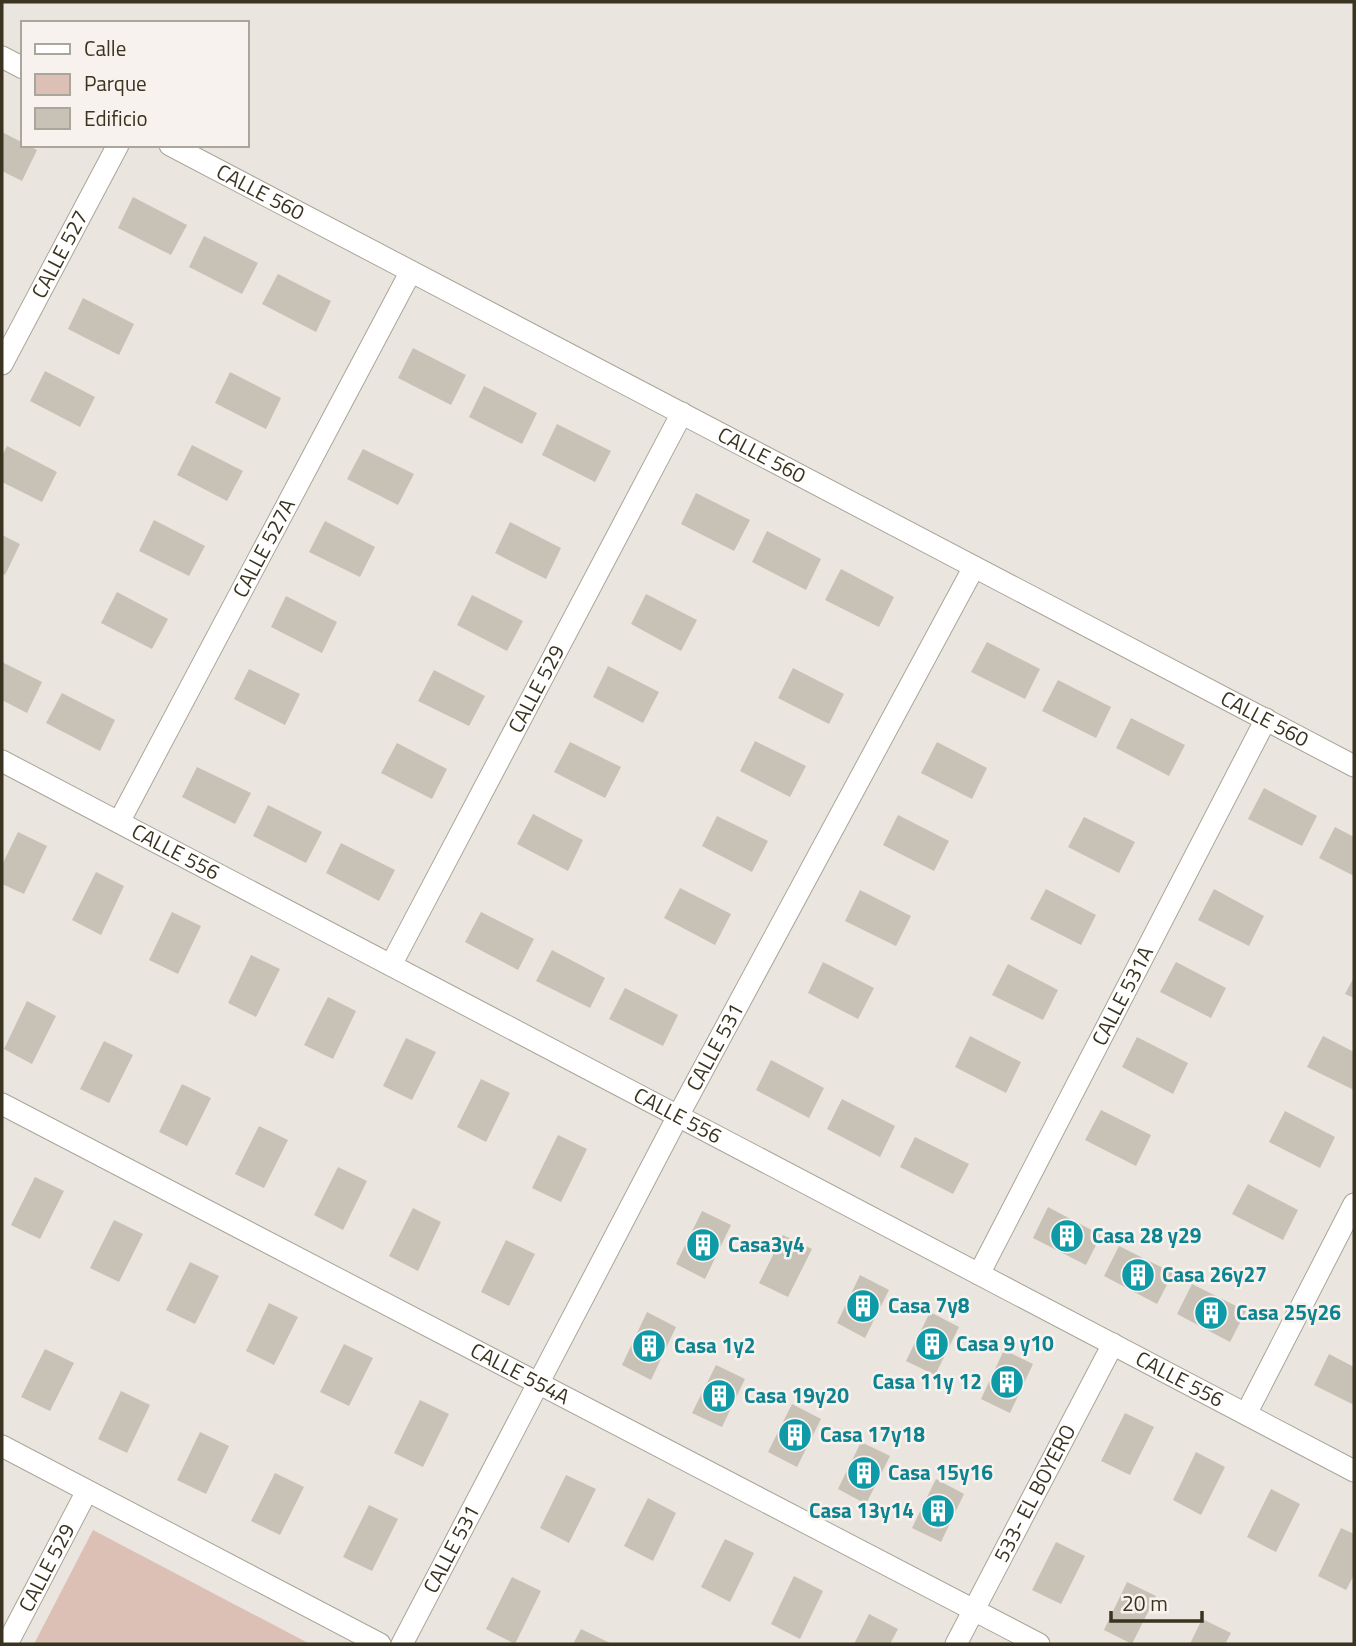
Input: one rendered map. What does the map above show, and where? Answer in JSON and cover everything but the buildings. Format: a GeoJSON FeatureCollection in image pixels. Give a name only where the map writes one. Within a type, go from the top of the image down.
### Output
{"type":"FeatureCollection","features":[{"type":"Feature","properties":{"kind":"street"},"geometry":{"type":"LineString","coordinates":[[2,57],[21,67]]}},
{"type":"Feature","properties":{"kind":"street","name":"CALLE 527"},"geometry":{"type":"LineString","coordinates":[[2,364],[117,147]]}},
{"type":"Feature","properties":{"kind":"street","name":"CALLE 560"},"geometry":{"type":"LineString","coordinates":[[174,147],[1354,766]]}},
{"type":"Feature","properties":{"kind":"street","name":"CALLE 527A"},"geometry":{"type":"LineString","coordinates":[[119,822],[410,273]]}},
{"type":"Feature","properties":{"kind":"street","name":"CALLE 529"},"geometry":{"type":"LineString","coordinates":[[391,965],[682,413]]}},
{"type":"Feature","properties":{"kind":"street","name":"CALLE 531"},"geometry":{"type":"LineString","coordinates":[[402,1644],[678,1116],[974,566]]}},
{"type":"Feature","properties":{"kind":"street","name":"CALLE 531A"},"geometry":{"type":"LineString","coordinates":[[979,1274],[1266,719]]}},
{"type":"Feature","properties":{"kind":"street","name":"CALLE 556"},"geometry":{"type":"LineString","coordinates":[[2,761],[1354,1471]]}},
{"type":"Feature","properties":{"kind":"street","name":"CALLE 554A"},"geometry":{"type":"LineString","coordinates":[[2,1104],[1039,1644]]}},
{"type":"Feature","properties":{"kind":"street"},"geometry":{"type":"LineString","coordinates":[[1246,1414],[1354,1204]]}},
{"type":"Feature","properties":{"kind":"street","name":"533- EL BOYERO"},"geometry":{"type":"LineString","coordinates":[[956,1644],[1114,1344]]}},
{"type":"Feature","properties":{"kind":"street"},"geometry":{"type":"LineString","coordinates":[[2,1446],[380,1644]]}},
{"type":"Feature","properties":{"kind":"street","name":"CALLE 529"},"geometry":{"type":"LineString","coordinates":[[7,1644],[87,1491]]}},
{"type":"Feature","properties":{"kind":"green space"},"geometry":{"type":"Polygon","coordinates":[[[93,1530],[310,1644],[34,1644],[93,1530]]]}},
{"type":"Feature","properties":{"kind":"place","name":"Casa 28 y29"},"geometry":{"type":"Point","coordinates":[1067,1236]}},
{"type":"Feature","properties":{"kind":"place","name":"Casa3y4"},"geometry":{"type":"Point","coordinates":[703,1245]}},
{"type":"Feature","properties":{"kind":"place","name":"Casa 26y27"},"geometry":{"type":"Point","coordinates":[1138,1275]}},
{"type":"Feature","properties":{"kind":"place","name":"Casa 7y8"},"geometry":{"type":"Point","coordinates":[863,1306]}},
{"type":"Feature","properties":{"kind":"place","name":"Casa 25y26"},"geometry":{"type":"Point","coordinates":[1211,1313]}},
{"type":"Feature","properties":{"kind":"place","name":"Casa 9 y10"},"geometry":{"type":"Point","coordinates":[932,1344]}},
{"type":"Feature","properties":{"kind":"place","name":"Casa 1y2"},"geometry":{"type":"Point","coordinates":[649,1346]}},
{"type":"Feature","properties":{"kind":"place","name":"Casa 11y 12"},"geometry":{"type":"Point","coordinates":[1007,1382]}},
{"type":"Feature","properties":{"kind":"place","name":"Casa 19y20"},"geometry":{"type":"Point","coordinates":[719,1396]}},
{"type":"Feature","properties":{"kind":"place","name":"Casa 17y18"},"geometry":{"type":"Point","coordinates":[795,1435]}},
{"type":"Feature","properties":{"kind":"place","name":"Casa 15y16"},"geometry":{"type":"Point","coordinates":[864,1473]}},
{"type":"Feature","properties":{"kind":"place","name":"Casa 13y14"},"geometry":{"type":"Point","coordinates":[938,1511]}}]}
